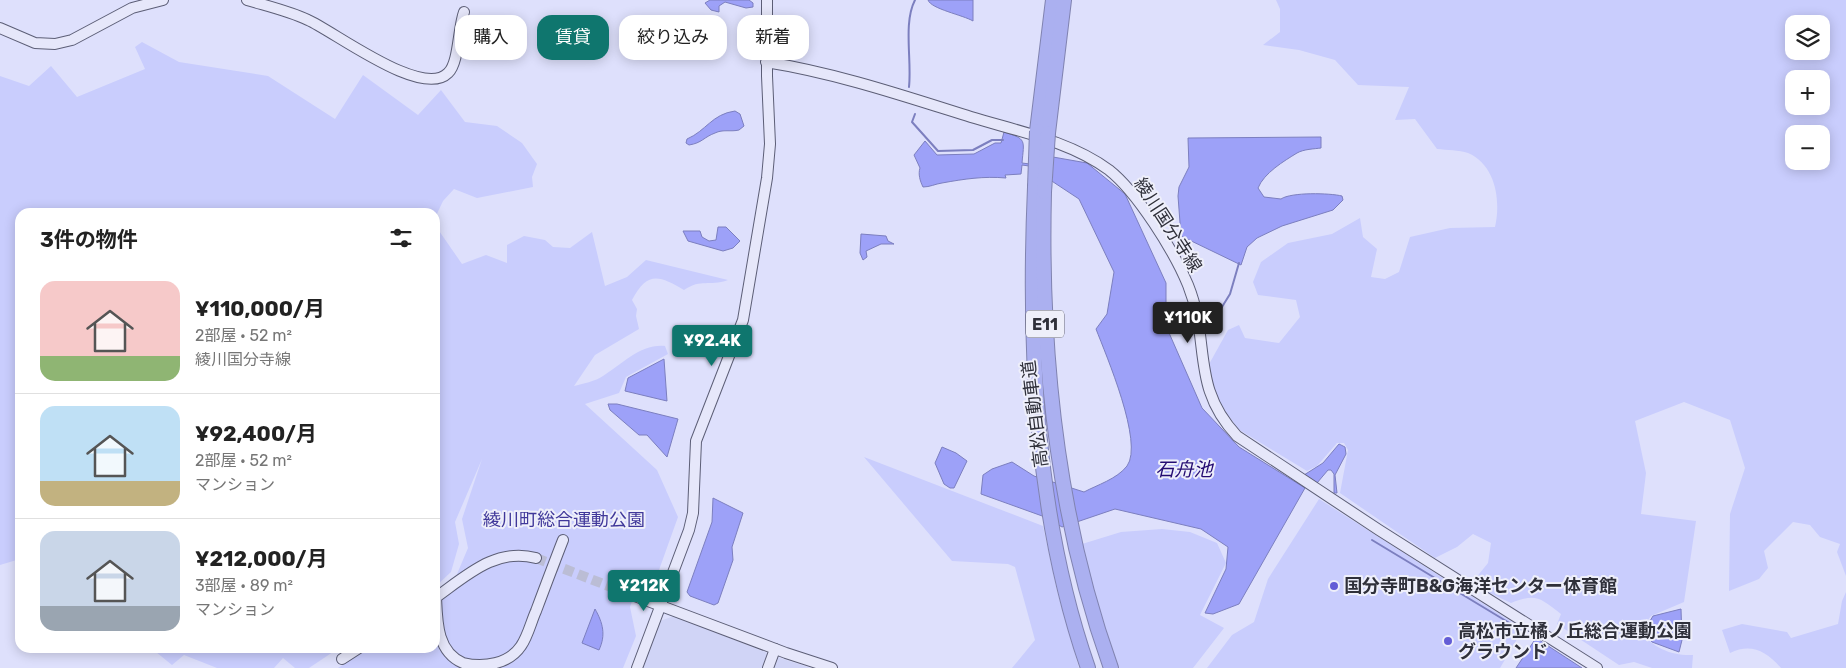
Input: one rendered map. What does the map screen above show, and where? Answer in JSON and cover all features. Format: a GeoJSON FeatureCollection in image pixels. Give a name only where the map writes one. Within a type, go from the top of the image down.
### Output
{"type":"FeatureCollection","features":[{"type":"Feature","properties":{"kind":"highway","name":"高松自動車道"},"geometry":{"type":"LineString","coordinates":[[1053,0],[1039,189],[1033,316],[1042,449],[1060,562],[1081,648],[1088,668]]}},
{"type":"Feature","properties":{"kind":"highway","name":"高松自動車道"},"geometry":{"type":"LineString","coordinates":[[1043,132],[1064,0]]}},
{"type":"Feature","properties":{"kind":"highway","name":"高松自動車道"},"geometry":{"type":"LineString","coordinates":[[1039,189],[1044,317],[1058,455],[1077,553],[1100,637],[1111,668]]}},
{"type":"Feature","properties":{"kind":"street"},"geometry":{"type":"LineString","coordinates":[[0,28],[29,41],[55,44],[72,40],[132,8],[162,0]]}},
{"type":"Feature","properties":{"kind":"street"},"geometry":{"type":"LineString","coordinates":[[247,0],[309,20],[390,68],[406,75],[432,80],[440,78],[452,68],[460,21],[464,12]]}},
{"type":"Feature","properties":{"kind":"street"},"geometry":{"type":"LineString","coordinates":[[638,668],[690,530],[693,513],[693,468],[699,429],[734,348],[743,320],[769,160],[766,62],[767,0]]}},
{"type":"Feature","properties":{"kind":"street","name":"綾川国分寺線"},"geometry":{"type":"LineString","coordinates":[[766,62],[852,81],[1013,130],[1080,152],[1109,171],[1135,198],[1181,269],[1194,302],[1207,389],[1223,422],[1237,436],[1378,530],[1597,668]]}},
{"type":"Feature","properties":{"kind":"street"},"geometry":{"type":"LineString","coordinates":[[440,638],[445,648],[455,659],[476,666],[503,663],[521,646],[563,540]]}},
{"type":"Feature","properties":{"kind":"street"},"geometry":{"type":"LineString","coordinates":[[440,595],[459,580],[499,557],[523,555],[536,558]]}},
{"type":"Feature","properties":{"kind":"street"},"geometry":{"type":"LineString","coordinates":[[632,595],[832,668]]}},
{"type":"Feature","properties":{"kind":"street"},"geometry":{"type":"LineString","coordinates":[[768,668],[776,649]]}},
{"type":"Feature","properties":{"kind":"street"},"geometry":{"type":"LineString","coordinates":[[342,659],[351,653]]}},
{"type":"Feature","properties":{"kind":"shaded area"},"geometry":{"type":"Polygon","coordinates":[[[674,616],[780,658],[811,668],[643,668],[660,621],[674,616]]]}},
{"type":"Feature","properties":{"kind":"green space"},"geometry":{"type":"Polygon","coordinates":[[[1276,0],[1846,0],[1846,576],[1837,552],[1840,544],[1820,537],[1810,525],[1793,522],[1764,551],[1768,568],[1759,579],[1729,591],[1730,514],[1745,468],[1730,420],[1684,402],[1635,421],[1646,473],[1641,514],[1696,521],[1684,602],[1651,616],[1640,630],[1650,642],[1663,650],[1693,655],[1692,668],[1652,668],[1634,662],[1619,665],[1557,624],[1561,614],[1543,601],[1526,598],[1511,603],[1471,584],[1488,563],[1491,543],[1473,534],[1457,547],[1435,558],[1340,493],[1348,450],[1344,443],[1337,443],[1317,466],[1307,471],[1238,429],[1215,396],[1208,366],[1228,330],[1239,325],[1245,338],[1279,343],[1300,317],[1296,300],[1258,295],[1253,282],[1261,262],[1288,243],[1332,234],[1360,218],[1363,237],[1377,249],[1371,277],[1385,279],[1399,272],[1410,237],[1450,228],[1495,227],[1497,217],[1494,185],[1485,166],[1468,153],[1437,149],[1415,119],[1395,120],[1409,87],[1358,85],[1335,60],[1299,50],[1263,45],[1280,32],[1280,9],[1276,0]]]}},
{"type":"Feature","properties":{"kind":"green space"},"geometry":{"type":"Polygon","coordinates":[[[142,42],[179,62],[268,76],[335,119],[363,75],[418,115],[441,90],[465,122],[497,126],[522,143],[537,164],[532,177],[533,187],[477,198],[454,189],[443,201],[440,208],[15,208],[15,560],[0,565],[0,76],[29,86],[51,66],[77,97],[145,69],[135,47],[142,42]]]}},
{"type":"Feature","properties":{"kind":"green space","name":"綾川町総合運動公園"},"geometry":{"type":"Polygon","coordinates":[[[440,232],[462,264],[486,255],[507,263],[507,245],[524,236],[545,240],[553,247],[570,248],[592,232],[605,286],[627,277],[646,260],[728,280],[696,284],[684,290],[661,279],[654,278],[648,280],[632,300],[637,309],[636,316],[639,329],[595,355],[574,386],[600,378],[640,351],[656,346],[665,346],[668,354],[626,377],[619,393],[585,404],[657,470],[678,517],[659,570],[639,581],[630,607],[636,636],[623,668],[338,668],[361,653],[440,653],[440,599],[449,593],[468,548],[462,519],[482,459],[455,522],[459,544],[451,572],[440,582],[440,232]]]}},
{"type":"Feature","properties":{"kind":"green space"},"geometry":{"type":"Polygon","coordinates":[[[864,457],[1043,526],[1057,591],[1079,668],[1012,668],[1035,640],[1015,567],[1008,564],[952,561],[864,457]]]}},
{"type":"Feature","properties":{"kind":"green space"},"geometry":{"type":"Polygon","coordinates":[[[1319,499],[1523,629],[1500,668],[1207,668],[1232,635],[1254,622],[1268,579],[1319,499]]]}},
{"type":"Feature","properties":{"kind":"green space"},"geometry":{"type":"Polygon","coordinates":[[[1162,529],[1190,532],[1217,543],[1226,563],[1200,615],[1224,628],[1193,668],[1119,668],[1091,586],[1082,544],[1121,532],[1162,529]]]}},
{"type":"Feature","properties":{"kind":"green space"},"geometry":{"type":"Polygon","coordinates":[[[1846,592],[1846,668],[1781,668],[1770,657],[1758,650],[1745,649],[1730,653],[1722,630],[1742,624],[1787,632],[1791,638],[1838,624],[1842,601],[1846,592]]]}},
{"type":"Feature","properties":{"kind":"green space"},"geometry":{"type":"Polygon","coordinates":[[[157,653],[332,653],[309,668],[295,668],[283,658],[274,668],[217,668],[184,655],[172,665],[157,653]]]}},
{"type":"Feature","properties":{"kind":"water"},"geometry":{"type":"Polygon","coordinates":[[[710,0],[749,0],[753,3],[753,7],[746,8],[725,2],[719,6],[719,12],[711,10],[705,3],[710,0]]]}},
{"type":"Feature","properties":{"kind":"water"},"geometry":{"type":"Polygon","coordinates":[[[928,0],[973,0],[973,21],[941,9],[928,0]]]}},
{"type":"Feature","properties":{"kind":"water"},"geometry":{"type":"Polygon","coordinates":[[[735,111],[740,114],[744,126],[739,130],[718,132],[697,143],[689,145],[686,143],[687,139],[694,136],[715,119],[735,111]]]}},
{"type":"Feature","properties":{"kind":"water","name":"石舟池"},"geometry":{"type":"Polygon","coordinates":[[[1004,132],[1017,137],[1022,142],[1022,163],[1030,164],[1053,157],[1087,163],[1125,194],[1166,283],[1166,326],[1202,408],[1239,447],[1305,488],[1239,604],[1213,614],[1205,613],[1226,569],[1228,547],[1201,529],[1115,509],[1062,527],[1045,517],[981,494],[983,475],[992,469],[1012,462],[1034,476],[1084,492],[1118,475],[1127,466],[1131,455],[1131,439],[1122,399],[1096,329],[1107,314],[1114,272],[1079,199],[1029,166],[1022,165],[1021,174],[1005,175],[1006,178],[974,178],[939,183],[928,187],[923,187],[921,182],[920,168],[914,155],[925,141],[937,155],[974,154],[995,143],[1001,143],[1004,132]]]}},
{"type":"Feature","properties":{"kind":"water"},"geometry":{"type":"Polygon","coordinates":[[[1321,137],[1321,148],[1303,151],[1292,156],[1270,172],[1258,188],[1264,197],[1281,199],[1302,194],[1342,196],[1343,200],[1333,210],[1282,226],[1257,238],[1247,247],[1241,265],[1181,236],[1178,196],[1179,187],[1189,167],[1188,138],[1321,137]]]}},
{"type":"Feature","properties":{"kind":"water"},"geometry":{"type":"Polygon","coordinates":[[[718,227],[726,227],[740,241],[733,248],[723,251],[688,241],[683,231],[700,231],[702,237],[709,241],[716,240],[718,227]]]}},
{"type":"Feature","properties":{"kind":"water"},"geometry":{"type":"Polygon","coordinates":[[[861,234],[886,236],[888,241],[894,244],[881,244],[866,251],[867,257],[863,260],[860,253],[861,234]]]}},
{"type":"Feature","properties":{"kind":"water"},"geometry":{"type":"Polygon","coordinates":[[[664,359],[667,401],[625,391],[628,378],[664,359]]]}},
{"type":"Feature","properties":{"kind":"water"},"geometry":{"type":"Polygon","coordinates":[[[608,404],[617,404],[678,419],[667,457],[647,435],[639,435],[610,410],[608,404]]]}},
{"type":"Feature","properties":{"kind":"water"},"geometry":{"type":"Polygon","coordinates":[[[1339,444],[1345,447],[1346,454],[1335,475],[1337,493],[1334,493],[1334,474],[1331,470],[1328,470],[1317,483],[1304,475],[1323,463],[1339,444]]]}},
{"type":"Feature","properties":{"kind":"water"},"geometry":{"type":"Polygon","coordinates":[[[942,447],[956,453],[967,461],[954,488],[944,484],[935,463],[942,447]]]}},
{"type":"Feature","properties":{"kind":"water"},"geometry":{"type":"Polygon","coordinates":[[[713,498],[743,513],[732,547],[733,560],[718,603],[714,605],[690,596],[687,592],[712,522],[713,498]]]}},
{"type":"Feature","properties":{"kind":"water"},"geometry":{"type":"Polygon","coordinates":[[[595,609],[603,629],[599,650],[582,643],[595,609]]]}},
{"type":"Feature","properties":{"kind":"water"},"geometry":{"type":"Polygon","coordinates":[[[1681,609],[1682,640],[1679,652],[1652,642],[1644,631],[1653,616],[1681,609]]]}},
{"type":"Feature","properties":{"kind":"water"},"geometry":{"type":"Polygon","coordinates":[[[1536,638],[1582,668],[1516,668],[1536,638]]]}},
{"type":"Feature","properties":{"kind":"waterway"},"geometry":{"type":"LineString","coordinates":[[909,87],[909,20],[915,0]]}},
{"type":"Feature","properties":{"kind":"waterway"},"geometry":{"type":"LineString","coordinates":[[915,114],[912,122],[938,151],[973,150],[992,140],[1003,140]]}},
{"type":"Feature","properties":{"kind":"waterway"},"geometry":{"type":"LineString","coordinates":[[1203,317],[1214,317],[1217,315],[1230,294],[1239,263]]}},
{"type":"Feature","properties":{"kind":"waterway"},"geometry":{"type":"LineString","coordinates":[[1164,323],[1193,317]]}},
{"type":"Feature","properties":{"kind":"waterway"},"geometry":{"type":"LineString","coordinates":[[1372,540],[1521,630]]}},
{"type":"Feature","properties":{"kind":"tunnel"},"geometry":{"type":"LineString","coordinates":[[536,558],[632,595]]}},
{"type":"Feature","properties":{"kind":"place","name":"国分寺町B&G海洋センター体育館"},"geometry":{"type":"Point","coordinates":[1334,586]}},
{"type":"Feature","properties":{"kind":"place","name":"高松市立橘ノ丘総合運動公園 グラウンド"},"geometry":{"type":"Point","coordinates":[1448,641]}}]}
